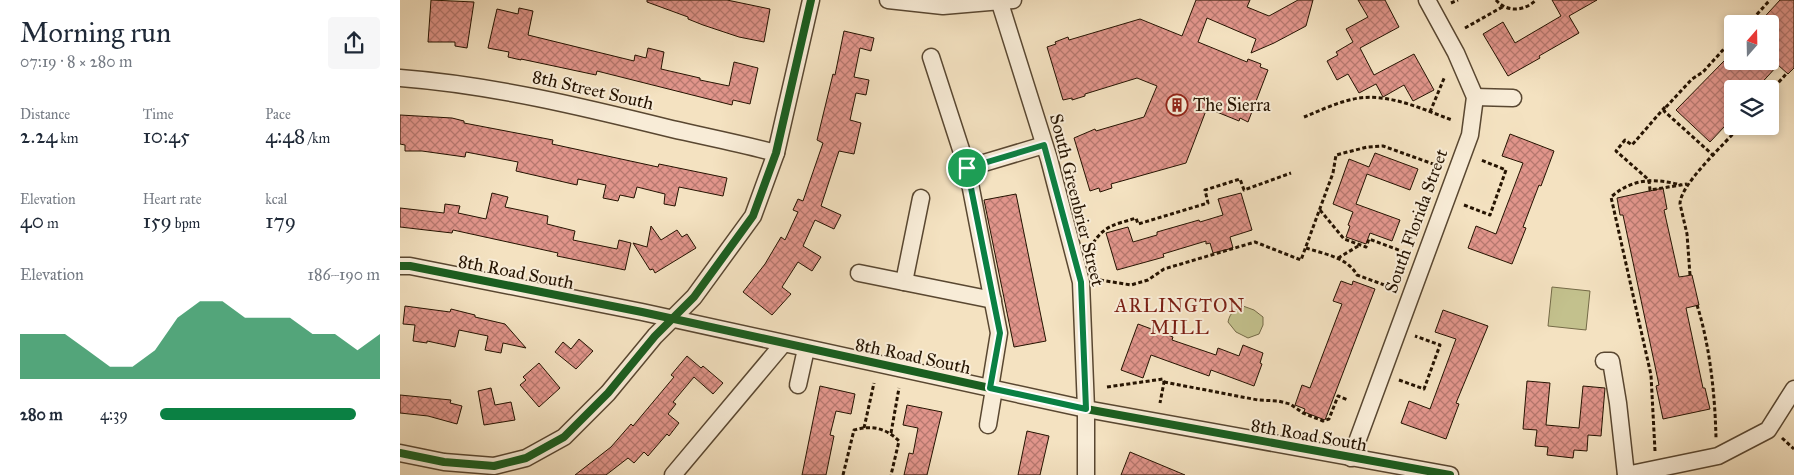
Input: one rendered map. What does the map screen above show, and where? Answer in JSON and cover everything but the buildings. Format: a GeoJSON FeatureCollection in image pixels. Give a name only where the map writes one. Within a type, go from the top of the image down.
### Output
{"type":"FeatureCollection","features":[{"type":"Feature","properties":{"kind":"street"},"geometry":{"type":"LineString","coordinates":[[400,453],[494,470],[526,458],[564,437],[608,393],[654,336],[694,296],[753,216],[776,153],[812,0]]}},
{"type":"Feature","properties":{"kind":"street"},"geometry":{"type":"LineString","coordinates":[[888,0],[944,6],[1004,1]]}},
{"type":"Feature","properties":{"kind":"street"},"geometry":{"type":"LineString","coordinates":[[1427,0],[1456,53],[1475,97],[1513,98]]}},
{"type":"Feature","properties":{"kind":"street","name":"South Greenbrier Street"},"geometry":{"type":"LineString","coordinates":[[1004,1],[1081,282],[1086,409],[1086,475]]}},
{"type":"Feature","properties":{"kind":"street"},"geometry":{"type":"LineString","coordinates":[[931,57],[967,168],[1000,338],[988,424]]}},
{"type":"Feature","properties":{"kind":"street","name":"8th Street South"},"geometry":{"type":"LineString","coordinates":[[400,78],[437,81],[510,92],[776,153]]}},
{"type":"Feature","properties":{"kind":"street","name":"South Florida Street"},"geometry":{"type":"LineString","coordinates":[[1350,458],[1470,135],[1475,97]]}},
{"type":"Feature","properties":{"kind":"street"},"geometry":{"type":"LineString","coordinates":[[967,168],[1044,145]]}},
{"type":"Feature","properties":{"kind":"street"},"geometry":{"type":"LineString","coordinates":[[904,282],[921,198]]}},
{"type":"Feature","properties":{"kind":"street","name":"8th Road South"},"geometry":{"type":"LineString","coordinates":[[400,266],[410,266],[673,319],[1086,409],[1450,475]]}},
{"type":"Feature","properties":{"kind":"street"},"geometry":{"type":"LineString","coordinates":[[859,273],[993,300]]}},
{"type":"Feature","properties":{"kind":"street"},"geometry":{"type":"LineString","coordinates":[[673,475],[783,344]]}},
{"type":"Feature","properties":{"kind":"street"},"geometry":{"type":"LineString","coordinates":[[798,385],[806,349]]}},
{"type":"Feature","properties":{"kind":"street"},"geometry":{"type":"LineString","coordinates":[[1604,361],[1611,361],[1626,475],[1692,468],[1718,456],[1768,430],[1794,389]]}},
{"type":"Feature","properties":{"kind":"path"},"geometry":{"type":"LineString","coordinates":[[1451,3],[1458,0]]}},
{"type":"Feature","properties":{"kind":"path"},"geometry":{"type":"LineString","coordinates":[[1496,0],[1504,6],[1515,9],[1524,8],[1536,0]]}},
{"type":"Feature","properties":{"kind":"path"},"geometry":{"type":"LineString","coordinates":[[1756,15],[1770,0]]}},
{"type":"Feature","properties":{"kind":"path"},"geometry":{"type":"LineString","coordinates":[[1465,28],[1504,6]]}},
{"type":"Feature","properties":{"kind":"path"},"geometry":{"type":"LineString","coordinates":[[1688,184],[1650,190],[1649,180],[1616,151],[1625,140],[1632,145],[1692,79],[1703,72],[1724,49]]}},
{"type":"Feature","properties":{"kind":"path"},"geometry":{"type":"LineString","coordinates":[[1779,82],[1787,73]]}},
{"type":"Feature","properties":{"kind":"path"},"geometry":{"type":"LineString","coordinates":[[1430,112],[1445,76]]}},
{"type":"Feature","properties":{"kind":"path"},"geometry":{"type":"LineString","coordinates":[[1304,117],[1359,98],[1395,100],[1452,120]]}},
{"type":"Feature","properties":{"kind":"path"},"geometry":{"type":"LineString","coordinates":[[1666,107],[1664,111],[1666,114],[1714,156]]}},
{"type":"Feature","properties":{"kind":"path"},"geometry":{"type":"LineString","coordinates":[[1690,275],[1687,234],[1680,198],[1688,184],[1732,135]]}},
{"type":"Feature","properties":{"kind":"path"},"geometry":{"type":"LineString","coordinates":[[1100,280],[1131,285],[1148,280],[1164,269],[1255,242],[1301,260],[1333,173],[1336,155],[1366,147],[1383,146],[1436,165]]}},
{"type":"Feature","properties":{"kind":"path"},"geometry":{"type":"LineString","coordinates":[[1464,205],[1490,214],[1506,170],[1480,160]]}},
{"type":"Feature","properties":{"kind":"path"},"geometry":{"type":"LineString","coordinates":[[1093,243],[1100,232],[1106,227],[1136,218],[1138,224],[1208,203],[1205,190],[1240,179],[1244,190],[1291,173]]}},
{"type":"Feature","properties":{"kind":"path"},"geometry":{"type":"LineString","coordinates":[[1655,451],[1650,375],[1611,197],[1618,191],[1641,181],[1649,180],[1681,185]]}},
{"type":"Feature","properties":{"kind":"path"},"geometry":{"type":"LineString","coordinates":[[1320,209],[1344,239],[1366,247],[1369,239],[1404,252]]}},
{"type":"Feature","properties":{"kind":"path"},"geometry":{"type":"LineString","coordinates":[[1338,258],[1361,245]]}},
{"type":"Feature","properties":{"kind":"path"},"geometry":{"type":"LineString","coordinates":[[1306,248],[1343,260],[1353,268],[1357,275],[1390,287]]}},
{"type":"Feature","properties":{"kind":"path"},"geometry":{"type":"LineString","coordinates":[[1697,305],[1707,342],[1716,409],[1716,438]]}},
{"type":"Feature","properties":{"kind":"path"},"geometry":{"type":"LineString","coordinates":[[1399,380],[1424,390],[1440,345],[1415,336]]}},
{"type":"Feature","properties":{"kind":"path"},"geometry":{"type":"LineString","coordinates":[[1107,387],[1163,379],[1164,382],[1258,400],[1290,404],[1302,413],[1323,422],[1329,419],[1338,396],[1348,400]]}},
{"type":"Feature","properties":{"kind":"path"},"geometry":{"type":"LineString","coordinates":[[1160,403],[1164,382]]}},
{"type":"Feature","properties":{"kind":"path"},"geometry":{"type":"LineString","coordinates":[[864,428],[874,383]]}},
{"type":"Feature","properties":{"kind":"path"},"geometry":{"type":"LineString","coordinates":[[891,433],[899,388]]}},
{"type":"Feature","properties":{"kind":"path"},"geometry":{"type":"LineString","coordinates":[[843,475],[854,430],[864,428],[878,428],[891,433],[899,442],[891,475]]}},
{"type":"Feature","properties":{"kind":"path"},"geometry":{"type":"LineString","coordinates":[[1781,437],[1794,449]]}},
{"type":"Feature","properties":{"kind":"shaded area"},"geometry":{"type":"Polygon","coordinates":[[[1552,287],[1590,291],[1586,330],[1548,326],[1552,287]]]}},
{"type":"Feature","properties":{"kind":"shaded area"},"geometry":{"type":"Polygon","coordinates":[[[1243,306],[1254,310],[1263,317],[1263,325],[1259,334],[1248,338],[1236,332],[1228,322],[1235,310],[1243,306]]]}},
{"type":"Feature","properties":{"kind":"cycle path"},"geometry":{"type":"LineString","coordinates":[[400,453],[444,462],[494,466],[526,458],[564,437],[608,393],[655,336],[694,297],[753,216],[776,153],[811,0]]}},
{"type":"Feature","properties":{"kind":"cycle path"},"geometry":{"type":"LineString","coordinates":[[400,266],[410,266],[642,312],[1086,409],[1450,475]]}},
{"type":"Feature","properties":{"kind":"place","name":"The Sierra"},"geometry":{"type":"Point","coordinates":[1177,105]}},
{"type":"Feature","properties":{"kind":"district","name":"ARLINGTON MILL"},"geometry":{"type":"Point","coordinates":[1180,316]}},
{"type":"Feature","properties":{"kind":"route"},"geometry":{"type":"LineString","coordinates":[[1044,145],[1081,282],[1086,409],[990,388],[1000,333],[967,168],[1044,145]]}}]}
